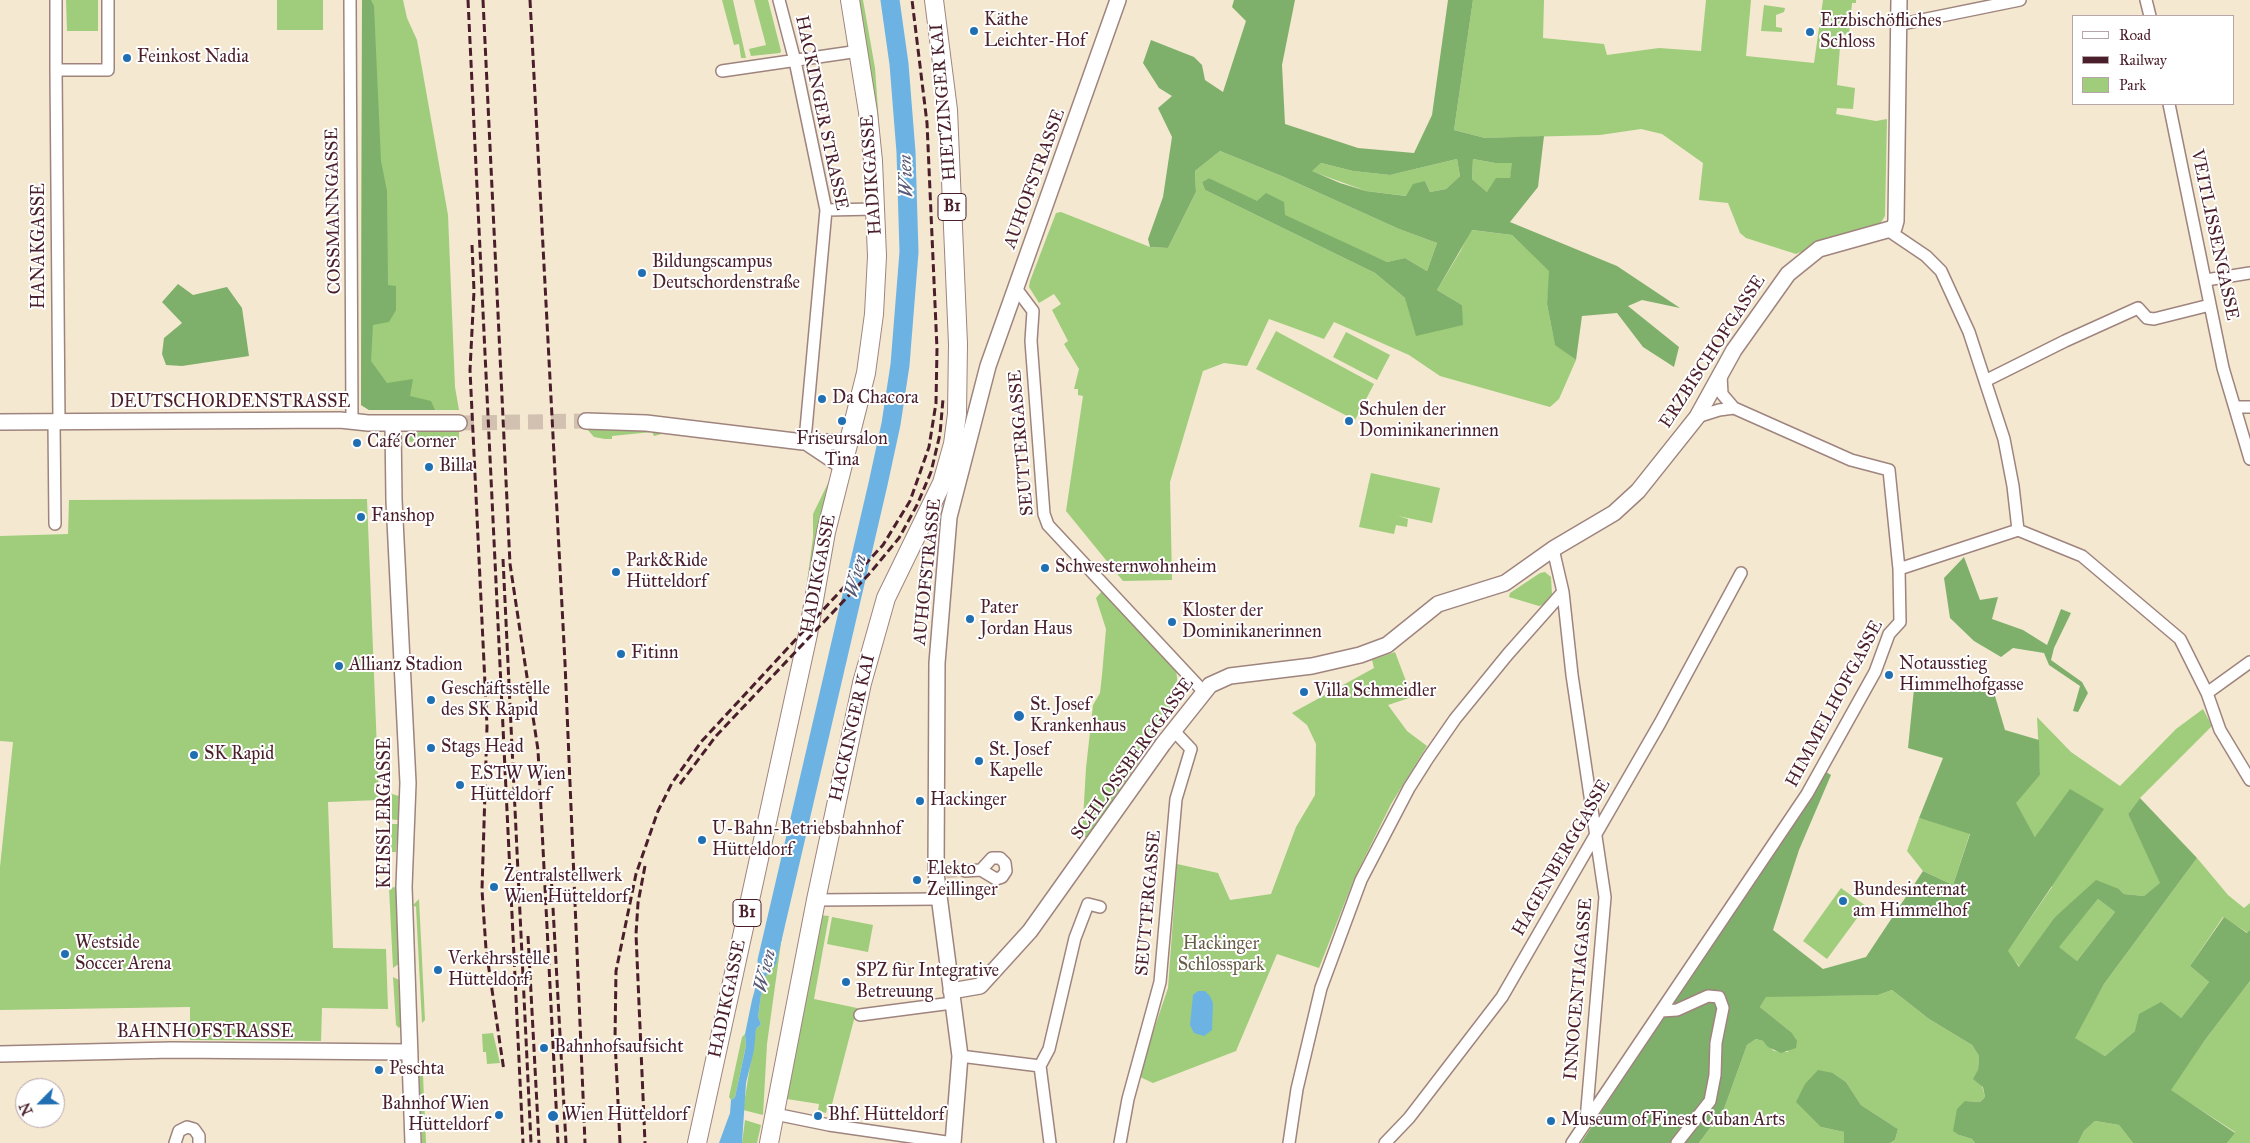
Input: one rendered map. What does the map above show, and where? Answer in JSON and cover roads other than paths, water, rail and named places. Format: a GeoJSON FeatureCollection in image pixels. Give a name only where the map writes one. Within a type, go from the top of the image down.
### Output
{"type":"FeatureCollection","features":[{"type":"Feature","properties":{"kind":"main road","name":"HADIKGASSE"},"geometry":{"type":"LineString","coordinates":[[697,1143],[808,634],[826,532],[866,374],[874,314],[877,256],[876,209],[868,112],[850,0]]}},
{"type":"Feature","properties":{"kind":"main road","name":"HIETZINGER KAI"},"geometry":{"type":"LineString","coordinates":[[934,0],[948,110],[958,344],[957,414]]}},
{"type":"Feature","properties":{"kind":"main road","name":"HACKINGER KAI"},"geometry":{"type":"LineString","coordinates":[[775,1114],[816,900],[868,657],[886,598],[942,483],[951,453],[957,414]]}},
{"type":"Feature","properties":{"kind":"main road","name":"B1"},"geometry":{"type":"LineString","coordinates":[[769,1143],[775,1114]]}},
{"type":"Feature","properties":{"kind":"street","name":"HANAKGASSE"},"geometry":{"type":"LineString","coordinates":[[55,524],[56,0]]}},
{"type":"Feature","properties":{"kind":"street"},"geometry":{"type":"LineString","coordinates":[[56,70],[108,70],[108,0]]}},
{"type":"Feature","properties":{"kind":"street","name":"COSSMANNGASSE"},"geometry":{"type":"LineString","coordinates":[[350,0],[352,421]]}},
{"type":"Feature","properties":{"kind":"street","name":"HACKINGER STRASSE"},"geometry":{"type":"LineString","coordinates":[[779,0],[795,60],[826,210],[806,429],[803,442]]}},
{"type":"Feature","properties":{"kind":"street","name":"AUHOFSTRASSE"},"geometry":{"type":"LineString","coordinates":[[954,1143],[960,1056],[938,899],[941,873],[938,663],[949,517],[988,366],[1118,0]]}},
{"type":"Feature","properties":{"kind":"street"},"geometry":{"type":"LineString","coordinates":[[1898,0],[1896,221],[1894,228],[1889,231],[1926,256],[1941,271],[1969,332],[1987,380],[2004,439],[2018,530]]}},
{"type":"Feature","properties":{"kind":"street"},"geometry":{"type":"LineString","coordinates":[[1897,25],[1970,12],[2020,0]]}},
{"type":"Feature","properties":{"kind":"street"},"geometry":{"type":"LineString","coordinates":[[2146,0],[2150,15]]}},
{"type":"Feature","properties":{"kind":"street"},"geometry":{"type":"LineString","coordinates":[[722,72],[859,50]]}},
{"type":"Feature","properties":{"kind":"street","name":"VEITLISSENGASSE"},"geometry":{"type":"LineString","coordinates":[[2169,105],[2224,368],[2250,459]]}},
{"type":"Feature","properties":{"kind":"street"},"geometry":{"type":"LineString","coordinates":[[826,210],[876,209]]}},
{"type":"Feature","properties":{"kind":"street","name":"ERZBISCHOFGASSE"},"geometry":{"type":"LineString","coordinates":[[1553,549],[1614,513],[1627,502],[1697,417],[1721,373],[1765,304],[1799,264],[1819,249],[1831,244],[1889,231]]}},
{"type":"Feature","properties":{"kind":"street"},"geometry":{"type":"LineString","coordinates":[[2206,280],[2250,273]]}},
{"type":"Feature","properties":{"kind":"street","name":"SEUTTERGASSE"},"geometry":{"type":"LineString","coordinates":[[1015,287],[1033,311],[1031,341],[1044,514],[1048,524],[1204,690]]}},
{"type":"Feature","properties":{"kind":"street"},"geometry":{"type":"LineString","coordinates":[[1987,380],[2065,341],[2138,308],[2147,318],[2154,319],[2210,305]]}},
{"type":"Feature","properties":{"kind":"street"},"geometry":{"type":"LineString","coordinates":[[1721,373],[1720,386],[1722,394],[1734,408]]}},
{"type":"Feature","properties":{"kind":"street"},"geometry":{"type":"LineString","coordinates":[[2235,407],[2250,407]]}},
{"type":"Feature","properties":{"kind":"street"},"geometry":{"type":"LineString","coordinates":[[1697,417],[1719,410],[1734,408]]}},
{"type":"Feature","properties":{"kind":"street","name":"HIMMELHOFGASSE"},"geometry":{"type":"LineString","coordinates":[[1572,1143],[1807,794],[1875,672],[1890,634],[1900,622],[1899,569],[1889,470],[1851,460],[1734,408]]}},
{"type":"Feature","properties":{"kind":"street","name":"DEUTSCHORDENSTRASSE"},"geometry":{"type":"LineString","coordinates":[[0,422],[352,421],[393,424],[459,423]]}},
{"type":"Feature","properties":{"kind":"street"},"geometry":{"type":"LineString","coordinates":[[586,421],[646,423],[803,442],[849,442]]}},
{"type":"Feature","properties":{"kind":"street","name":"KEISSLERGASSE"},"geometry":{"type":"LineString","coordinates":[[393,424],[394,500],[408,783],[404,875],[413,1143]]}},
{"type":"Feature","properties":{"kind":"street"},"geometry":{"type":"LineString","coordinates":[[803,442],[824,452],[842,466]]}},
{"type":"Feature","properties":{"kind":"street"},"geometry":{"type":"LineString","coordinates":[[1899,569],[2018,530],[2082,556],[2134,598],[2180,639],[2207,693],[2220,730],[2250,780]]}},
{"type":"Feature","properties":{"kind":"street"},"geometry":{"type":"LineString","coordinates":[[1289,1143],[1297,1089],[1321,988],[1361,880],[1409,788],[1455,719],[1508,654],[1563,592],[1553,549]]}},
{"type":"Feature","properties":{"kind":"street","name":"SCHLOSSBERGGASSE"},"geometry":{"type":"LineString","coordinates":[[952,997],[980,986],[1018,945],[1043,914],[1204,690],[1217,681],[1230,676],[1312,666],[1374,651],[1395,641],[1438,604],[1505,583],[1553,549]]}},
{"type":"Feature","properties":{"kind":"street","name":"HAGENBERGGASSE"},"geometry":{"type":"LineString","coordinates":[[1385,1143],[1409,1118],[1502,997],[1660,723],[1741,572]]}},
{"type":"Feature","properties":{"kind":"street","name":"INNOCENTIAGASSE"},"geometry":{"type":"LineString","coordinates":[[1563,592],[1572,675],[1597,831],[1605,897],[1586,1122]]}},
{"type":"Feature","properties":{"kind":"street"},"geometry":{"type":"LineString","coordinates":[[2207,693],[2250,662]]}},
{"type":"Feature","properties":{"kind":"street","name":"SEUTTERGASSE"},"geometry":{"type":"LineString","coordinates":[[1120,1143],[1128,1099],[1160,982],[1164,955],[1176,799],[1191,749],[1174,731]]}},
{"type":"Feature","properties":{"kind":"street"},"geometry":{"type":"LineString","coordinates":[[965,871],[981,870]]}},
{"type":"Feature","properties":{"kind":"street"},"geometry":{"type":"LineString","coordinates":[[816,900],[938,899]]}},
{"type":"Feature","properties":{"kind":"street"},"geometry":{"type":"LineString","coordinates":[[1050,1143],[1040,1066],[1049,1049],[1075,938],[1088,904],[1100,907]]}},
{"type":"Feature","properties":{"kind":"street"},"geometry":{"type":"LineString","coordinates":[[1661,1011],[1677,1010],[1708,996],[1719,996],[1723,1008],[1716,1043],[1715,1075],[1710,1101],[1677,1143]]}},
{"type":"Feature","properties":{"kind":"street"},"geometry":{"type":"LineString","coordinates":[[860,1016],[952,997]]}},
{"type":"Feature","properties":{"kind":"street","name":"BAHNHOFSTRASSE"},"geometry":{"type":"LineString","coordinates":[[0,1054],[172,1050],[410,1052]]}},
{"type":"Feature","properties":{"kind":"street"},"geometry":{"type":"LineString","coordinates":[[960,1056],[1040,1066]]}},
{"type":"Feature","properties":{"kind":"street"},"geometry":{"type":"LineString","coordinates":[[775,1114],[829,1125],[954,1143]]}},
{"type":"Feature","properties":{"kind":"street"},"geometry":{"type":"LineString","coordinates":[[175,1143],[178,1131],[187,1127],[194,1129],[199,1136],[199,1143]]}},
{"type":"Feature","properties":{"kind":"water"},"geometry":{"type":"Polygon","coordinates":[[[767,935],[780,937],[782,940],[776,947],[770,971],[765,977],[762,988],[758,1017],[761,1024],[756,1029],[754,1050],[746,1083],[742,1143],[719,1143],[730,1113],[731,1100],[735,1097],[746,1046],[745,1034],[767,945],[765,940],[767,935]]]}},
{"type":"Feature","properties":{"kind":"water"},"geometry":{"type":"Polygon","coordinates":[[[1198,991],[1205,991],[1213,1003],[1212,1030],[1204,1036],[1194,1033],[1190,1025],[1193,995],[1198,991]]]}},
{"type":"Feature","properties":{"kind":"waterway","name":"Wien"},"geometry":{"type":"LineString","coordinates":[[767,961],[878,484],[891,424],[900,365],[909,252],[906,152],[899,64],[890,0]]}},
{"type":"Feature","properties":{"kind":"tunnel"},"geometry":{"type":"LineString","coordinates":[[459,423],[586,421]]}},
{"type":"Feature","properties":{"kind":"tunnel"},"geometry":{"type":"LineString","coordinates":[[946,873],[965,871]]}},
{"type":"Feature","properties":{"kind":"railway"},"geometry":{"type":"LineString","coordinates":[[468,0],[523,1143]]}},
{"type":"Feature","properties":{"kind":"railway"},"geometry":{"type":"LineString","coordinates":[[483,0],[510,564],[538,750],[558,1143]]}},
{"type":"Feature","properties":{"kind":"railway"},"geometry":{"type":"LineString","coordinates":[[530,0],[565,663],[585,1143]]}},
{"type":"Feature","properties":{"kind":"railway"},"geometry":{"type":"LineString","coordinates":[[620,1143],[615,1040],[616,971],[636,874],[658,811],[672,783],[701,742],[883,545],[910,501],[929,447],[936,403],[937,349],[927,123],[912,0]]}},
{"type":"Feature","properties":{"kind":"railway"},"geometry":{"type":"LineString","coordinates":[[472,245],[474,291],[470,370],[487,726],[482,890],[486,949],[504,1071]]}},
{"type":"Feature","properties":{"kind":"railway"},"geometry":{"type":"LineString","coordinates":[[680,784],[716,736],[870,573],[899,538],[917,505],[931,472],[940,434],[943,399]]}},
{"type":"Feature","properties":{"kind":"railway"},"geometry":{"type":"LineString","coordinates":[[503,559],[531,1143]]}},
{"type":"Feature","properties":{"kind":"railway"},"geometry":{"type":"LineString","coordinates":[[645,866],[638,903],[636,934],[645,1143]]}},
{"type":"Feature","properties":{"kind":"railway"},"geometry":{"type":"LineString","coordinates":[[551,872],[566,1143]]}},
{"type":"Feature","properties":{"kind":"railway"},"geometry":{"type":"LineString","coordinates":[[528,936],[539,1143]]}},
{"type":"Feature","properties":{"kind":"place","name":"Käthe Leichter-Hof"},"geometry":{"type":"Point","coordinates":[974,31]}},
{"type":"Feature","properties":{"kind":"place","name":"Erzbischöfliches Schloss"},"geometry":{"type":"Point","coordinates":[1810,32]}},
{"type":"Feature","properties":{"kind":"place","name":"Feinkost Nadia"},"geometry":{"type":"Point","coordinates":[127,58]}},
{"type":"Feature","properties":{"kind":"place","name":"Bildungscampus Deutschordenstraße"},"geometry":{"type":"Point","coordinates":[642,273]}},
{"type":"Feature","properties":{"kind":"place","name":"Da Chacora"},"geometry":{"type":"Point","coordinates":[822,399]}},
{"type":"Feature","properties":{"kind":"place","name":"Friseursalon Tina"},"geometry":{"type":"Point","coordinates":[842,421]}},
{"type":"Feature","properties":{"kind":"place","name":"Schulen der Dominikanerinnen"},"geometry":{"type":"Point","coordinates":[1349,421]}},
{"type":"Feature","properties":{"kind":"place","name":"Café Corner"},"geometry":{"type":"Point","coordinates":[357,443]}},
{"type":"Feature","properties":{"kind":"place","name":"Billa"},"geometry":{"type":"Point","coordinates":[429,467]}},
{"type":"Feature","properties":{"kind":"place","name":"Fanshop"},"geometry":{"type":"Point","coordinates":[361,517]}},
{"type":"Feature","properties":{"kind":"place","name":"Schwesternwohnheim"},"geometry":{"type":"Point","coordinates":[1045,568]}},
{"type":"Feature","properties":{"kind":"place","name":"Park&Ride Hütteldorf"},"geometry":{"type":"Point","coordinates":[616,572]}},
{"type":"Feature","properties":{"kind":"place","name":"Pater Jordan Haus"},"geometry":{"type":"Point","coordinates":[970,619]}},
{"type":"Feature","properties":{"kind":"place","name":"Kloster der Dominikanerinnen"},"geometry":{"type":"Point","coordinates":[1172,622]}},
{"type":"Feature","properties":{"kind":"place","name":"Fitinn"},"geometry":{"type":"Point","coordinates":[621,654]}},
{"type":"Feature","properties":{"kind":"place","name":"Allianz Stadion"},"geometry":{"type":"Point","coordinates":[339,666]}},
{"type":"Feature","properties":{"kind":"place","name":"Notausstieg Himmelhofgasse"},"geometry":{"type":"Point","coordinates":[1889,675]}},
{"type":"Feature","properties":{"kind":"place","name":"Villa Schmeidler"},"geometry":{"type":"Point","coordinates":[1304,692]}},
{"type":"Feature","properties":{"kind":"place","name":"Geschäftsstelle des SK Rapid"},"geometry":{"type":"Point","coordinates":[431,700]}},
{"type":"Feature","properties":{"kind":"place","name":"St. Josef Krankenhaus"},"geometry":{"type":"Point","coordinates":[1019,716]}},
{"type":"Feature","properties":{"kind":"place","name":"Stags Head"},"geometry":{"type":"Point","coordinates":[431,748]}},
{"type":"Feature","properties":{"kind":"place","name":"SK Rapid"},"geometry":{"type":"Point","coordinates":[194,755]}},
{"type":"Feature","properties":{"kind":"place","name":"St. Josef Kapelle"},"geometry":{"type":"Point","coordinates":[979,761]}},
{"type":"Feature","properties":{"kind":"place","name":"ESTW Wien Hütteldorf"},"geometry":{"type":"Point","coordinates":[460,785]}},
{"type":"Feature","properties":{"kind":"place","name":"Hackinger"},"geometry":{"type":"Point","coordinates":[920,801]}},
{"type":"Feature","properties":{"kind":"place","name":"U-Bahn-Betriebsbahnhof Hütteldorf"},"geometry":{"type":"Point","coordinates":[702,840]}},
{"type":"Feature","properties":{"kind":"place","name":"Elekto Zeillinger"},"geometry":{"type":"Point","coordinates":[917,880]}},
{"type":"Feature","properties":{"kind":"place","name":"Zentralstellwerk Wien Hütteldorf"},"geometry":{"type":"Point","coordinates":[494,887]}},
{"type":"Feature","properties":{"kind":"place","name":"Bundesinternat am Himmelhof"},"geometry":{"type":"Point","coordinates":[1843,901]}},
{"type":"Feature","properties":{"kind":"place","name":"Westside Soccer Arena"},"geometry":{"type":"Point","coordinates":[65,954]}},
{"type":"Feature","properties":{"kind":"place","name":"Verkehrsstelle Hütteldorf"},"geometry":{"type":"Point","coordinates":[438,970]}},
{"type":"Feature","properties":{"kind":"place","name":"SPZ für Integrative Betreuung"},"geometry":{"type":"Point","coordinates":[846,982]}},
{"type":"Feature","properties":{"kind":"place","name":"Bahnhofsaufsicht"},"geometry":{"type":"Point","coordinates":[544,1048]}},
{"type":"Feature","properties":{"kind":"place","name":"Peschta"},"geometry":{"type":"Point","coordinates":[379,1070]}},
{"type":"Feature","properties":{"kind":"place","name":"Bahnhof Wien Hütteldorf"},"geometry":{"type":"Point","coordinates":[499,1115]}},
{"type":"Feature","properties":{"kind":"place","name":"Wien Hütteldorf"},"geometry":{"type":"Point","coordinates":[553,1116]}},
{"type":"Feature","properties":{"kind":"place","name":"Bhf. Hütteldorf"},"geometry":{"type":"Point","coordinates":[818,1116]}},
{"type":"Feature","properties":{"kind":"place","name":"Museum of Finest Cuban Arts"},"geometry":{"type":"Point","coordinates":[1551,1121]}},
{"type":"Feature","properties":{"kind":"park label","name":"Hackinger Schlosspark"},"geometry":{"type":"Point","coordinates":[1221,955]}}]}
